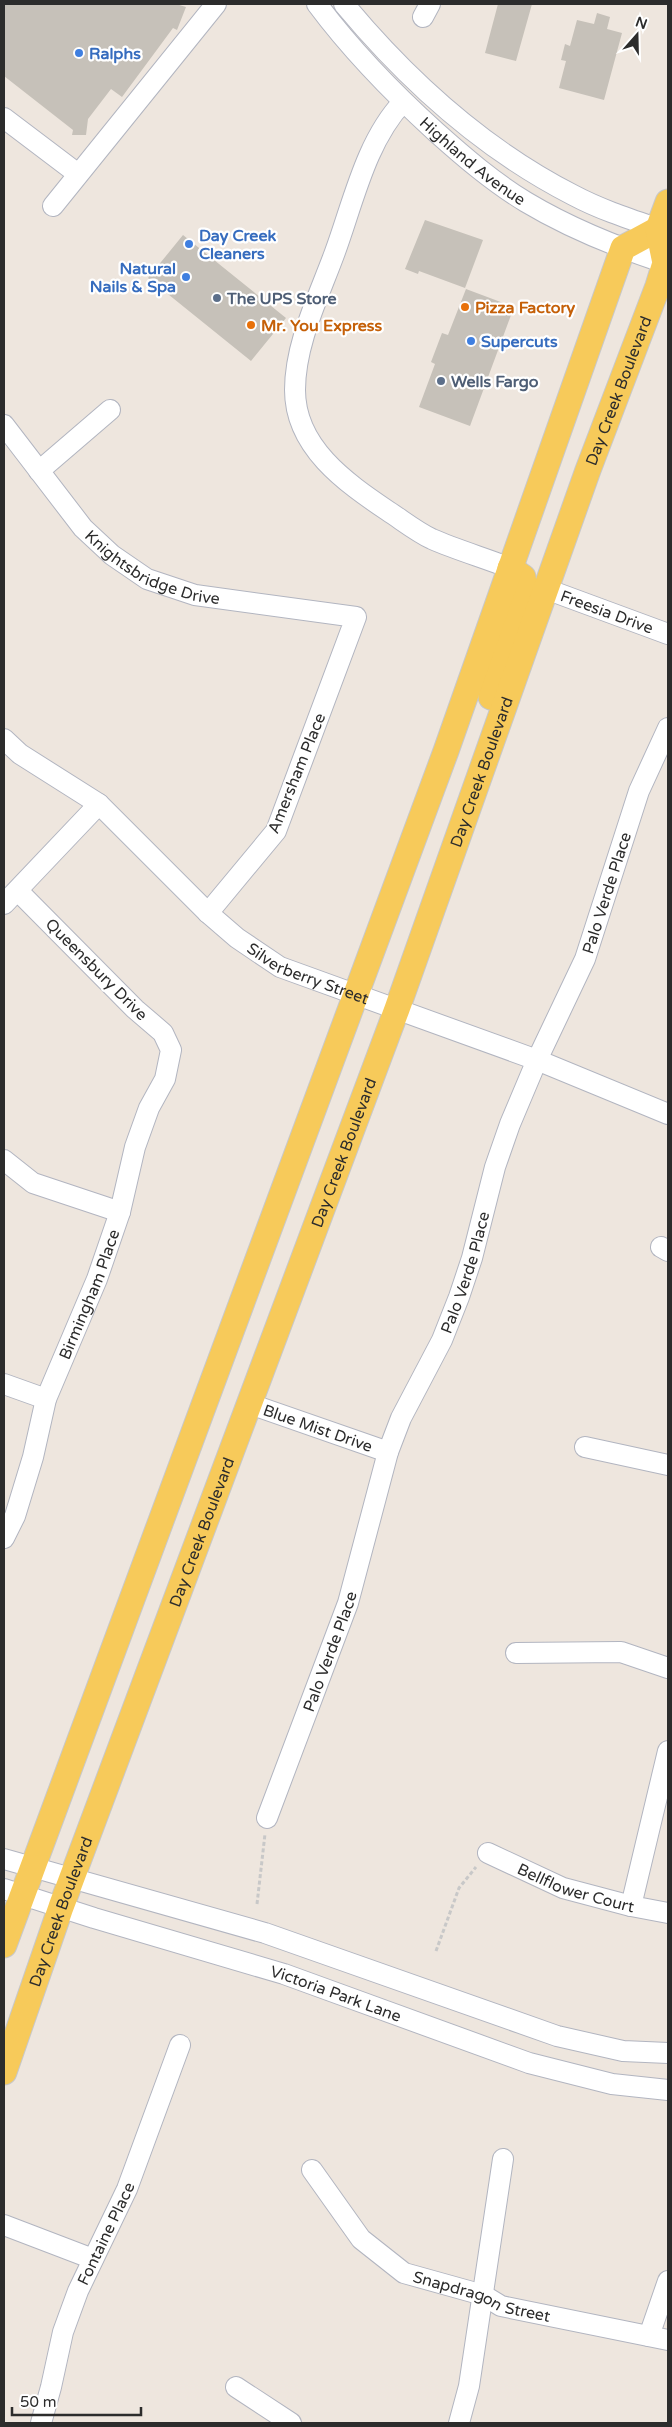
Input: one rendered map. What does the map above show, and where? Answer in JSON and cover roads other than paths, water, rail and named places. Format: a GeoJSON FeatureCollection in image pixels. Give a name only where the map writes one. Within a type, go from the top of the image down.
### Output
{"type":"FeatureCollection","features":[{"type":"Feature","properties":{"kind":"main road"},"geometry":{"type":"LineString","coordinates":[[667,264],[663,230],[668,202]]}},
{"type":"Feature","properties":{"kind":"main road"},"geometry":{"type":"LineString","coordinates":[[4,1945],[13,1892],[32,1868],[357,995],[446,751],[623,248],[663,230]]}},
{"type":"Feature","properties":{"kind":"main road","name":"Day Creek Boulevard"},"geometry":{"type":"LineString","coordinates":[[4,2072],[61,1907],[397,1009],[546,589],[667,264]]}},
{"type":"Feature","properties":{"kind":"main road"},"geometry":{"type":"LineString","coordinates":[[496,732],[486,710],[525,589],[523,577],[510,568]]}},
{"type":"Feature","properties":{"kind":"street"},"geometry":{"type":"LineString","coordinates":[[53,206],[216,4]]}},
{"type":"Feature","properties":{"kind":"street","name":"Highland Avenue"},"geometry":{"type":"LineString","coordinates":[[317,4],[353,50],[403,102],[462,155],[525,202],[591,236],[667,264]]}},
{"type":"Feature","properties":{"kind":"street","name":"Highland Avenue"},"geometry":{"type":"LineString","coordinates":[[344,4],[378,45],[420,85],[469,129],[508,158],[574,196],[600,208],[663,230]]}},
{"type":"Feature","properties":{"kind":"street"},"geometry":{"type":"LineString","coordinates":[[403,102],[383,128],[364,172],[304,339],[296,373],[297,408],[303,426],[323,459],[357,491],[432,538],[510,568]]}},
{"type":"Feature","properties":{"kind":"street"},"geometry":{"type":"LineString","coordinates":[[4,118],[78,174]]}},
{"type":"Feature","properties":{"kind":"street"},"geometry":{"type":"LineString","coordinates":[[39,471],[110,410]]}},
{"type":"Feature","properties":{"kind":"street","name":"Knightsbridge Drive"},"geometry":{"type":"LineString","coordinates":[[4,425],[83,528],[112,555],[147,578],[194,595],[356,617]]}},
{"type":"Feature","properties":{"kind":"street","name":"Freesia Drive"},"geometry":{"type":"LineString","coordinates":[[546,589],[668,634]]}},
{"type":"Feature","properties":{"kind":"street","name":"Amersham Place"},"geometry":{"type":"LineString","coordinates":[[208,913],[276,831],[356,617]]}},
{"type":"Feature","properties":{"kind":"street","name":"Palo Verde Place"},"geometry":{"type":"LineString","coordinates":[[267,1818],[348,1603],[388,1452],[401,1418],[442,1340],[459,1297],[472,1258],[495,1166],[536,1060],[585,959],[638,791],[668,728]]}},
{"type":"Feature","properties":{"kind":"street","name":"Silverberry Street"},"geometry":{"type":"LineString","coordinates":[[4,740],[20,754],[99,804],[208,913],[237,938],[280,967],[536,1060],[668,1114]]}},
{"type":"Feature","properties":{"kind":"street"},"geometry":{"type":"LineString","coordinates":[[11,898],[99,804]]}},
{"type":"Feature","properties":{"kind":"street","name":"Queensbury Drive"},"geometry":{"type":"LineString","coordinates":[[11,898],[163,1032],[171,1050]]}},
{"type":"Feature","properties":{"kind":"street","name":"Birmingham Place"},"geometry":{"type":"LineString","coordinates":[[4,1538],[14,1516],[34,1457],[46,1399],[97,1279],[120,1212],[135,1147],[149,1108],[165,1079],[171,1050]]}},
{"type":"Feature","properties":{"kind":"street"},"geometry":{"type":"LineString","coordinates":[[4,1160],[33,1183],[120,1212]]}},
{"type":"Feature","properties":{"kind":"street"},"geometry":{"type":"LineString","coordinates":[[4,1384],[46,1399]]}},
{"type":"Feature","properties":{"kind":"street","name":"Blue Mist Drive"},"geometry":{"type":"LineString","coordinates":[[250,1404],[388,1452]]}},
{"type":"Feature","properties":{"kind":"street"},"geometry":{"type":"LineString","coordinates":[[585,1447],[668,1465]]}},
{"type":"Feature","properties":{"kind":"street"},"geometry":{"type":"LineString","coordinates":[[516,1653],[622,1652],[668,1668]]}},
{"type":"Feature","properties":{"kind":"street"},"geometry":{"type":"LineString","coordinates":[[631,1906],[668,1751]]}},
{"type":"Feature","properties":{"kind":"street","name":"Bellflower Court"},"geometry":{"type":"LineString","coordinates":[[488,1853],[563,1888],[631,1906],[668,1913]]}},
{"type":"Feature","properties":{"kind":"street"},"geometry":{"type":"LineString","coordinates":[[4,1859],[266,1933],[557,2036],[623,2051],[668,2053]]}},
{"type":"Feature","properties":{"kind":"street","name":"Victoria Park Lane"},"geometry":{"type":"LineString","coordinates":[[13,1892],[284,1974],[529,2063],[612,2084],[668,2090]]}},
{"type":"Feature","properties":{"kind":"street","name":"Fontaine Place"},"geometry":{"type":"LineString","coordinates":[[41,2423],[52,2387],[63,2332],[78,2291],[127,2189],[180,2045]]}},
{"type":"Feature","properties":{"kind":"street"},"geometry":{"type":"LineString","coordinates":[[459,2423],[469,2386],[503,2159]]}},
{"type":"Feature","properties":{"kind":"street","name":"Snapdragon Street"},"geometry":{"type":"LineString","coordinates":[[312,2170],[361,2239],[404,2273],[483,2295],[502,2306],[668,2340]]}},
{"type":"Feature","properties":{"kind":"street"},"geometry":{"type":"LineString","coordinates":[[4,2225],[93,2259]]}},
{"type":"Feature","properties":{"kind":"street"},"geometry":{"type":"LineString","coordinates":[[649,2336],[668,2280]]}},
{"type":"Feature","properties":{"kind":"street"},"geometry":{"type":"LineString","coordinates":[[236,2387],[290,2423]]}},
{"type":"Feature","properties":{"kind":"place","name":"Ralphs"},"geometry":{"type":"Point","coordinates":[79,53]}},
{"type":"Feature","properties":{"kind":"place","name":"Day Creek Cleaners"},"geometry":{"type":"Point","coordinates":[189,244]}},
{"type":"Feature","properties":{"kind":"place","name":"Natural Nails & Spa"},"geometry":{"type":"Point","coordinates":[186,277]}},
{"type":"Feature","properties":{"kind":"place","name":"The UPS Store"},"geometry":{"type":"Point","coordinates":[217,298]}},
{"type":"Feature","properties":{"kind":"place","name":"Pizza Factory"},"geometry":{"type":"Point","coordinates":[465,307]}},
{"type":"Feature","properties":{"kind":"place","name":"Mr. You Express"},"geometry":{"type":"Point","coordinates":[251,325]}},
{"type":"Feature","properties":{"kind":"place","name":"Supercuts"},"geometry":{"type":"Point","coordinates":[471,341]}},
{"type":"Feature","properties":{"kind":"place","name":"Wells Fargo"},"geometry":{"type":"Point","coordinates":[441,381]}}]}
